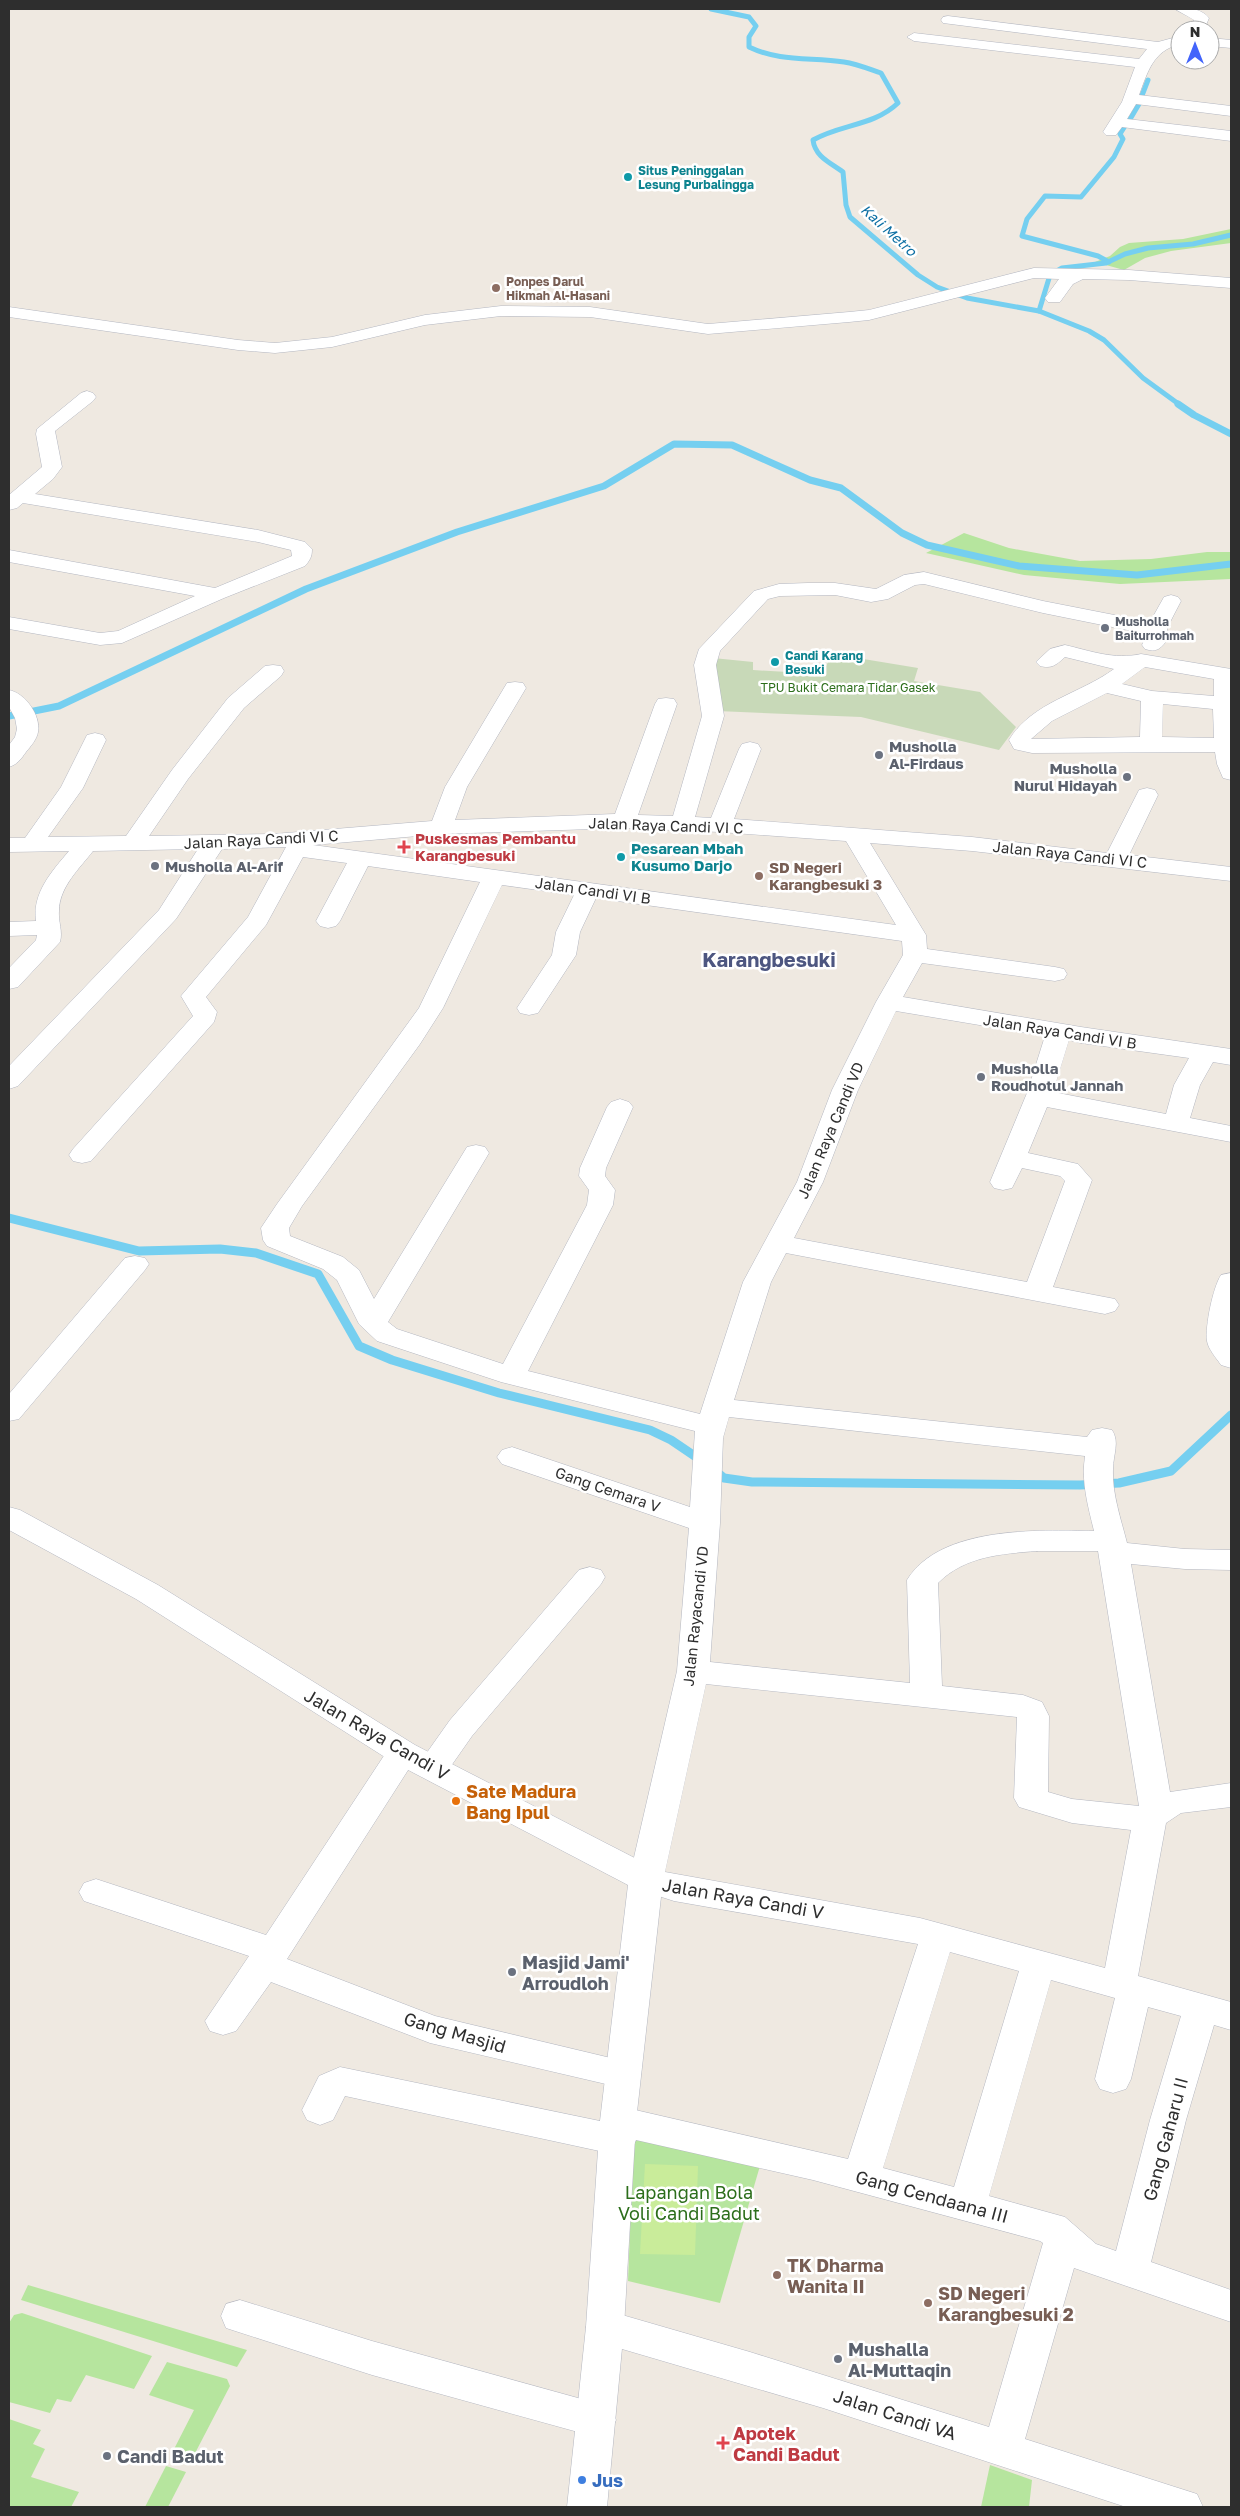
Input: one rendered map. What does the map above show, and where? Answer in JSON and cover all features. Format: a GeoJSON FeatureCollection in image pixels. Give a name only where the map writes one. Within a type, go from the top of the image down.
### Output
{"type":"FeatureCollection","features":[{"type":"Feature","properties":{"kind":"street"},"geometry":{"type":"LineString","coordinates":[[1182,9],[1202,18],[1201,20]]}},
{"type":"Feature","properties":{"kind":"street"},"geometry":{"type":"LineString","coordinates":[[948,20],[1157,46],[1170,43]]}},
{"type":"Feature","properties":{"kind":"street"},"geometry":{"type":"LineString","coordinates":[[914,37],[1144,64]]}},
{"type":"Feature","properties":{"kind":"street"},"geometry":{"type":"LineString","coordinates":[[1157,46],[1137,76],[1131,99],[1114,127],[1231,136]]}},
{"type":"Feature","properties":{"kind":"street"},"geometry":{"type":"LineString","coordinates":[[1131,99],[1231,111]]}},
{"type":"Feature","properties":{"kind":"street"},"geometry":{"type":"LineString","coordinates":[[9,312],[238,345],[275,348],[332,342],[425,320],[482,312],[590,312],[685,327],[716,329],[870,315],[1038,272],[1231,283]]}},
{"type":"Feature","properties":{"kind":"street"},"geometry":{"type":"LineString","coordinates":[[1054,298],[1067,280],[1077,273]]}},
{"type":"Feature","properties":{"kind":"street"},"geometry":{"type":"LineString","coordinates":[[14,501],[46,475],[52,467],[45,434],[46,429],[88,397]]}},
{"type":"Feature","properties":{"kind":"street"},"geometry":{"type":"LineString","coordinates":[[9,623],[100,639],[122,637],[217,594],[298,562],[302,557],[302,549],[287,542],[258,536],[14,501]]}},
{"type":"Feature","properties":{"kind":"street"},"geometry":{"type":"LineString","coordinates":[[9,556],[217,594]]}},
{"type":"Feature","properties":{"kind":"street"},"geometry":{"type":"LineString","coordinates":[[682,824],[714,716],[705,665],[710,648],[760,595],[779,590],[835,589],[871,596],[881,594],[911,579],[924,578],[1043,607],[1158,630]]}},
{"type":"Feature","properties":{"kind":"street"},"geometry":{"type":"LineString","coordinates":[[1171,601],[1158,630],[1158,638],[1138,662],[1104,686],[1039,719],[1022,734],[1020,740],[1022,744],[1056,746],[1229,745]]}},
{"type":"Feature","properties":{"kind":"street"},"geometry":{"type":"LineString","coordinates":[[1047,662],[1057,653],[1065,651],[1110,663],[1138,662],[1224,673],[1229,745],[1227,765],[1231,772]]}},
{"type":"Feature","properties":{"kind":"street"},"geometry":{"type":"LineString","coordinates":[[133,843],[180,775],[236,702],[273,671]]}},
{"type":"Feature","properties":{"kind":"street"},"geometry":{"type":"LineString","coordinates":[[1104,686],[1152,697],[1225,704]]}},
{"type":"Feature","properties":{"kind":"street"},"geometry":{"type":"LineString","coordinates":[[441,827],[456,787],[515,688]]}},
{"type":"Feature","properties":{"kind":"street"},"geometry":{"type":"LineString","coordinates":[[1151,744],[1152,697]]}},
{"type":"Feature","properties":{"kind":"street"},"geometry":{"type":"LineString","coordinates":[[9,760],[26,736],[28,730],[14,701]]}},
{"type":"Feature","properties":{"kind":"street"},"geometry":{"type":"LineString","coordinates":[[624,821],[666,704]]}},
{"type":"Feature","properties":{"kind":"street"},"geometry":{"type":"LineString","coordinates":[[32,844],[72,788],[95,740]]}},
{"type":"Feature","properties":{"kind":"street"},"geometry":{"type":"LineString","coordinates":[[720,825],[750,749]]}},
{"type":"Feature","properties":{"kind":"street"},"geometry":{"type":"LineString","coordinates":[[1115,859],[1147,795]]}},
{"type":"Feature","properties":{"kind":"street","name":"Jalan Raya Candi VI C"},"geometry":{"type":"LineString","coordinates":[[9,845],[87,843],[285,845],[441,827],[624,821],[720,825],[854,835],[1115,859],[1231,874]]}},
{"type":"Feature","properties":{"kind":"street"},"geometry":{"type":"LineString","coordinates":[[854,835],[914,945]]}},
{"type":"Feature","properties":{"kind":"street"},"geometry":{"type":"LineString","coordinates":[[9,982],[48,942],[51,935],[48,901],[87,843]]}},
{"type":"Feature","properties":{"kind":"street"},"geometry":{"type":"LineString","coordinates":[[9,1081],[168,914],[214,843]]}},
{"type":"Feature","properties":{"kind":"street"},"geometry":{"type":"LineString","coordinates":[[82,1156],[205,1017],[205,1012],[194,1000],[193,996],[258,920],[285,845]]}},
{"type":"Feature","properties":{"kind":"street","name":"Jalan Candi VI B"},"geometry":{"type":"LineString","coordinates":[[285,845],[361,858],[589,889],[914,945],[1055,974]]}},
{"type":"Feature","properties":{"kind":"street"},"geometry":{"type":"LineString","coordinates":[[328,921],[361,858]]}},
{"type":"Feature","properties":{"kind":"street"},"geometry":{"type":"LineString","coordinates":[[490,885],[431,1008],[275,1228],[277,1240],[333,1263],[349,1276],[373,1324],[394,1338],[511,1376],[712,1424],[1100,1462],[1139,1696],[1153,1815],[1113,2079]]}},
{"type":"Feature","properties":{"kind":"street"},"geometry":{"type":"LineString","coordinates":[[529,1008],[564,955],[568,932],[589,889]]}},
{"type":"Feature","properties":{"kind":"street"},"geometry":{"type":"LineString","coordinates":[[9,929],[49,928]]}},
{"type":"Feature","properties":{"kind":"street","name":"Jalan Raya Candi VD"},"geometry":{"type":"LineString","coordinates":[[712,1424],[757,1282],[810,1182],[846,1090],[914,945]]}},
{"type":"Feature","properties":{"kind":"street","name":"Jalan Raya Candi VI B"},"geometry":{"type":"LineString","coordinates":[[888,1002],[1059,1031],[1231,1057]]}},
{"type":"Feature","properties":{"kind":"street"},"geometry":{"type":"LineString","coordinates":[[1037,1293],[1079,1180],[1069,1170],[1008,1170],[1038,1097],[1059,1031]]}},
{"type":"Feature","properties":{"kind":"street"},"geometry":{"type":"LineString","coordinates":[[1176,1123],[1187,1085],[1205,1053]]}},
{"type":"Feature","properties":{"kind":"street"},"geometry":{"type":"LineString","coordinates":[[1038,1097],[1231,1134]]}},
{"type":"Feature","properties":{"kind":"street"},"geometry":{"type":"LineString","coordinates":[[511,1376],[600,1205],[602,1190],[592,1176],[593,1168],[620,1108]]}},
{"type":"Feature","properties":{"kind":"street"},"geometry":{"type":"LineString","coordinates":[[373,1324],[476,1153]]}},
{"type":"Feature","properties":{"kind":"street"},"geometry":{"type":"LineString","coordinates":[[779,1243],[1104,1305]]}},
{"type":"Feature","properties":{"kind":"street"},"geometry":{"type":"LineString","coordinates":[[9,1412],[135,1264]]}},
{"type":"Feature","properties":{"kind":"street"},"geometry":{"type":"LineString","coordinates":[[1231,1281],[1225,1305],[1221,1342],[1231,1359]]}},
{"type":"Feature","properties":{"kind":"street","name":"Jalan Rayacandi VD"},"geometry":{"type":"LineString","coordinates":[[587,2507],[605,2327],[623,2074],[646,1879],[693,1671],[712,1424]]}},
{"type":"Feature","properties":{"kind":"street","name":"Gang Cemara V"},"geometry":{"type":"LineString","coordinates":[[512,1457],[704,1523]]}},
{"type":"Feature","properties":{"kind":"street","name":"Jalan Raya Candi V"},"geometry":{"type":"LineString","coordinates":[[9,1517],[147,1592],[403,1753],[646,1879],[674,1888],[832,1914],[938,1936],[1216,2011]]}},
{"type":"Feature","properties":{"kind":"street"},"geometry":{"type":"LineString","coordinates":[[926,1695],[922,1580],[930,1568],[973,1550],[1000,1543],[1113,1547],[1185,1559],[1231,1560]]}},
{"type":"Feature","properties":{"kind":"street"},"geometry":{"type":"LineString","coordinates":[[432,1768],[461,1728],[590,1577]]}},
{"type":"Feature","properties":{"kind":"street"},"geometry":{"type":"LineString","coordinates":[[693,1671],[1023,1706],[1031,1710],[1033,1716],[1030,1798],[1038,1802],[1080,1812],[1153,1815],[1171,1804],[1231,1795]]}},
{"type":"Feature","properties":{"kind":"street"},"geometry":{"type":"LineString","coordinates":[[223,2021],[268,1957],[403,1753]]}},
{"type":"Feature","properties":{"kind":"street","name":"Gang Masjid"},"geometry":{"type":"LineString","coordinates":[[96,1892],[268,1957],[430,2029],[623,2074]]}},
{"type":"Feature","properties":{"kind":"street"},"geometry":{"type":"LineString","coordinates":[[861,2178],[938,1936]]}},
{"type":"Feature","properties":{"kind":"street"},"geometry":{"type":"LineString","coordinates":[[967,2206],[1039,1963]]}},
{"type":"Feature","properties":{"kind":"street","name":"Gang Gaharu II"},"geometry":{"type":"LineString","coordinates":[[1130,2272],[1168,2120],[1216,2011]]}},
{"type":"Feature","properties":{"kind":"street","name":"Gang Cendaana III"},"geometry":{"type":"LineString","coordinates":[[320,2110],[332,2086],[340,2081],[813,2165],[1052,2228],[1083,2255],[1231,2306]]}},
{"type":"Feature","properties":{"kind":"street"},"geometry":{"type":"LineString","coordinates":[[1002,2450],[1063,2238]]}},
{"type":"Feature","properties":{"kind":"street"},"geometry":{"type":"LineString","coordinates":[[240,2316],[372,2358],[596,2420]]}},
{"type":"Feature","properties":{"kind":"street","name":"Jalan Candi VA"},"geometry":{"type":"LineString","coordinates":[[605,2327],[740,2364],[1183,2507]]}},
{"type":"Feature","properties":{"kind":"green space"},"geometry":{"type":"Polygon","coordinates":[[[1231,229],[1231,243],[1171,251],[1145,258],[1124,270],[1095,262],[1110,256],[1120,247],[1129,243],[1183,239],[1231,229]]]}},
{"type":"Feature","properties":{"kind":"green space"},"geometry":{"type":"Polygon","coordinates":[[[964,533],[1009,548],[1080,561],[1151,559],[1207,552],[1231,552],[1231,579],[1120,584],[1024,575],[926,553],[964,533]]]}},
{"type":"Feature","properties":{"kind":"green space","name":"TPU Bukit Cemara Tidar Gasek"},"geometry":{"type":"Polygon","coordinates":[[[833,654],[918,668],[914,681],[980,692],[1016,727],[999,750],[861,717],[717,711],[713,658],[753,662],[753,670],[821,674],[833,654]]]}},
{"type":"Feature","properties":{"kind":"green space","name":"Lapangan Bola Voli Candi Badut"},"geometry":{"type":"Polygon","coordinates":[[[634,2131],[762,2159],[720,2303],[628,2281],[634,2131]]]}},
{"type":"Feature","properties":{"kind":"green space"},"geometry":{"type":"Polygon","coordinates":[[[645,2164],[698,2166],[695,2255],[640,2254],[645,2164]]]}},
{"type":"Feature","properties":{"kind":"green space"},"geometry":{"type":"Polygon","coordinates":[[[28,2285],[247,2350],[237,2367],[21,2300],[28,2285]]]}},
{"type":"Feature","properties":{"kind":"green space"},"geometry":{"type":"Polygon","coordinates":[[[22,2313],[152,2356],[134,2389],[86,2375],[71,2402],[57,2399],[50,2413],[9,2402],[9,2323],[14,2315],[22,2313]]]}},
{"type":"Feature","properties":{"kind":"green space"},"geometry":{"type":"Polygon","coordinates":[[[167,2362],[227,2379],[230,2386],[192,2459],[172,2453],[194,2410],[149,2395],[167,2362]]]}},
{"type":"Feature","properties":{"kind":"green space"},"geometry":{"type":"Polygon","coordinates":[[[9,2419],[41,2430],[33,2444],[45,2449],[31,2477],[79,2492],[71,2507],[9,2507],[9,2419]]]}},
{"type":"Feature","properties":{"kind":"green space"},"geometry":{"type":"Polygon","coordinates":[[[990,2465],[1032,2480],[1029,2507],[981,2507],[990,2465]]]}},
{"type":"Feature","properties":{"kind":"green space"},"geometry":{"type":"Polygon","coordinates":[[[166,2466],[186,2472],[168,2507],[145,2507],[166,2466]]]}},
{"type":"Feature","properties":{"kind":"waterway","name":"Kali Metro"},"geometry":{"type":"LineString","coordinates":[[711,9],[749,17],[756,26],[749,37],[749,47],[761,52],[784,57],[844,62],[881,73],[898,103],[889,111],[868,121],[813,140],[814,146],[820,155],[843,172],[846,205],[850,217],[918,275],[937,287],[967,298],[1039,311]]}},
{"type":"Feature","properties":{"kind":"waterway"},"geometry":{"type":"LineString","coordinates":[[1141,98],[1148,80]]}},
{"type":"Feature","properties":{"kind":"waterway"},"geometry":{"type":"LineString","coordinates":[[1129,121],[1139,104]]}},
{"type":"Feature","properties":{"kind":"waterway"},"geometry":{"type":"LineString","coordinates":[[1109,262],[1098,256],[1022,236],[1027,219],[1045,196],[1081,197],[1114,157],[1123,139],[1120,134],[1125,126]]}},
{"type":"Feature","properties":{"kind":"waterway"},"geometry":{"type":"LineString","coordinates":[[1109,262],[1125,254],[1148,248],[1193,244],[1231,235]]}},
{"type":"Feature","properties":{"kind":"waterway"},"geometry":{"type":"LineString","coordinates":[[1039,311],[1050,275],[1062,268],[1109,262]]}},
{"type":"Feature","properties":{"kind":"waterway","name":"Kali Metro"},"geometry":{"type":"LineString","coordinates":[[1039,311],[1089,331],[1104,340],[1143,378],[1180,405]]}},
{"type":"Feature","properties":{"kind":"waterway","name":"Kali Metro"},"geometry":{"type":"LineString","coordinates":[[1178,404],[1194,415],[1231,434]]}},
{"type":"Feature","properties":{"kind":"waterway"},"geometry":{"type":"LineString","coordinates":[[9,716],[59,706],[306,589],[457,532],[604,486],[674,444],[732,445],[810,480],[841,488],[902,533],[927,545],[1019,566],[1137,575],[1231,564]]}},
{"type":"Feature","properties":{"kind":"waterway"},"geometry":{"type":"LineString","coordinates":[[9,1218],[139,1251],[220,1249],[256,1253],[318,1274],[359,1346],[392,1360],[499,1393],[650,1430],[671,1440],[702,1461]]}},
{"type":"Feature","properties":{"kind":"waterway"},"geometry":{"type":"LineString","coordinates":[[713,1469],[724,1478],[752,1482],[1080,1485],[1119,1483],[1171,1471],[1231,1415]]}},
{"type":"Feature","properties":{"kind":"place","name":"Situs Peninggalan Lesung Purbalingga"},"geometry":{"type":"Point","coordinates":[628,177]}},
{"type":"Feature","properties":{"kind":"place","name":"Ponpes Darul Hikmah Al-Hasani"},"geometry":{"type":"Point","coordinates":[496,288]}},
{"type":"Feature","properties":{"kind":"place","name":"Musholla Baiturrohmah"},"geometry":{"type":"Point","coordinates":[1105,628]}},
{"type":"Feature","properties":{"kind":"place","name":"Candi Karang Besuki"},"geometry":{"type":"Point","coordinates":[775,662]}},
{"type":"Feature","properties":{"kind":"place","name":"Musholla Al-Firdaus"},"geometry":{"type":"Point","coordinates":[879,755]}},
{"type":"Feature","properties":{"kind":"place","name":"Musholla Nurul Hidayah"},"geometry":{"type":"Point","coordinates":[1127,777]}},
{"type":"Feature","properties":{"kind":"place","name":"Puskesmas Pembantu Karangbesuki"},"geometry":{"type":"Point","coordinates":[404,847]}},
{"type":"Feature","properties":{"kind":"place","name":"Pesarean Mbah Kusumo Darjo"},"geometry":{"type":"Point","coordinates":[621,857]}},
{"type":"Feature","properties":{"kind":"place","name":"Musholla Al-Arif"},"geometry":{"type":"Point","coordinates":[155,866]}},
{"type":"Feature","properties":{"kind":"place","name":"SD Negeri Karangbesuki 3"},"geometry":{"type":"Point","coordinates":[759,876]}},
{"type":"Feature","properties":{"kind":"place","name":"Musholla Roudhotul Jannah"},"geometry":{"type":"Point","coordinates":[981,1077]}},
{"type":"Feature","properties":{"kind":"place","name":"Sate Madura Bang Ipul"},"geometry":{"type":"Point","coordinates":[456,1801]}},
{"type":"Feature","properties":{"kind":"place","name":"Masjid Jami' Arroudloh"},"geometry":{"type":"Point","coordinates":[512,1972]}},
{"type":"Feature","properties":{"kind":"place","name":"TK Dharma Wanita II"},"geometry":{"type":"Point","coordinates":[777,2275]}},
{"type":"Feature","properties":{"kind":"place","name":"SD Negeri Karangbesuki 2"},"geometry":{"type":"Point","coordinates":[928,2303]}},
{"type":"Feature","properties":{"kind":"place","name":"Mushalla Al-Muttaqin"},"geometry":{"type":"Point","coordinates":[838,2359]}},
{"type":"Feature","properties":{"kind":"place","name":"Apotek Candi Badut"},"geometry":{"type":"Point","coordinates":[723,2443]}},
{"type":"Feature","properties":{"kind":"place","name":"Candi Badut"},"geometry":{"type":"Point","coordinates":[107,2456]}},
{"type":"Feature","properties":{"kind":"place","name":"Jus"},"geometry":{"type":"Point","coordinates":[582,2480]}},
{"type":"Feature","properties":{"kind":"district","name":"Karangbesuki"},"geometry":{"type":"Point","coordinates":[769,959]}}]}
